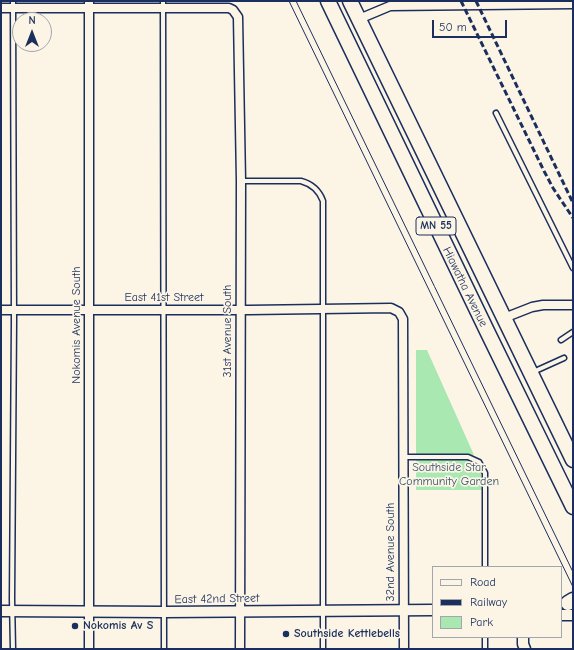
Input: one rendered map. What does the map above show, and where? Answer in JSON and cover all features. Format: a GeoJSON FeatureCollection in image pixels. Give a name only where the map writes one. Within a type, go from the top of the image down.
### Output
{"type":"FeatureCollection","features":[{"type":"Feature","properties":{"kind":"highway","name":"Hiawatha Avenue"},"geometry":{"type":"LineString","coordinates":[[328,1],[573,507]]}},
{"type":"Feature","properties":{"kind":"highway","name":"Hiawatha Avenue"},"geometry":{"type":"LineString","coordinates":[[350,1],[573,460]]}},
{"type":"Feature","properties":{"kind":"street"},"geometry":{"type":"LineString","coordinates":[[359,19],[390,6],[450,3],[573,4]]}},
{"type":"Feature","properties":{"kind":"street"},"geometry":{"type":"LineString","coordinates":[[1,8],[13,4],[229,5]]}},
{"type":"Feature","properties":{"kind":"street","name":"Nokomis Avenue South"},"geometry":{"type":"LineString","coordinates":[[89,4],[89,649]]}},
{"type":"Feature","properties":{"kind":"street","name":"31st Avenue South"},"geometry":{"type":"LineString","coordinates":[[229,5],[236,13],[239,20],[241,181],[240,649]]}},
{"type":"Feature","properties":{"kind":"street"},"geometry":{"type":"LineString","coordinates":[[504,318],[532,307],[543,305],[573,305]]}},
{"type":"Feature","properties":{"kind":"street","name":"East 41st Street"},"geometry":{"type":"LineString","coordinates":[[1,310],[240,310],[391,308],[399,312]]}},
{"type":"Feature","properties":{"kind":"street","name":"32nd Avenue South"},"geometry":{"type":"LineString","coordinates":[[399,312],[403,319],[404,649]]}},
{"type":"Feature","properties":{"kind":"street","name":"East 42nd Street"},"geometry":{"type":"LineString","coordinates":[[1,610],[164,612],[432,610]]}},
{"type":"Feature","properties":{"kind":"street"},"geometry":{"type":"LineString","coordinates":[[522,638],[524,649]]}},
{"type":"Feature","properties":{"kind":"lane"},"geometry":{"type":"LineString","coordinates":[[13,4],[13,649]]}},
{"type":"Feature","properties":{"kind":"lane"},"geometry":{"type":"LineString","coordinates":[[163,5],[164,649]]}},
{"type":"Feature","properties":{"kind":"lane"},"geometry":{"type":"LineString","coordinates":[[496,113],[573,268]]}},
{"type":"Feature","properties":{"kind":"lane"},"geometry":{"type":"LineString","coordinates":[[241,181],[301,181],[309,183],[318,190],[323,201],[323,649]]}},
{"type":"Feature","properties":{"kind":"lane"},"geometry":{"type":"LineString","coordinates":[[561,340],[573,332]]}},
{"type":"Feature","properties":{"kind":"lane"},"geometry":{"type":"LineString","coordinates":[[531,373],[564,358]]}},
{"type":"Feature","properties":{"kind":"lane"},"geometry":{"type":"LineString","coordinates":[[403,457],[468,457],[479,462],[485,473],[485,566]]}},
{"type":"Feature","properties":{"kind":"lane"},"geometry":{"type":"LineString","coordinates":[[485,638],[485,649]]}},
{"type":"Feature","properties":{"kind":"green space","name":"Southside Star Community Garden"},"geometry":{"type":"Polygon","coordinates":[[[416,350],[427,350],[474,455],[416,454],[416,350]]]}},
{"type":"Feature","properties":{"kind":"green space","name":"Southside Star Community Garden"},"geometry":{"type":"Polygon","coordinates":[[[416,459],[467,459],[476,464],[481,473],[482,490],[416,490],[416,459]]]}},
{"type":"Feature","properties":{"kind":"tram line"},"geometry":{"type":"LineString","coordinates":[[289,1],[573,587]]}},
{"type":"Feature","properties":{"kind":"tram line"},"geometry":{"type":"LineString","coordinates":[[296,1],[573,572]]}},
{"type":"Feature","properties":{"kind":"railway"},"geometry":{"type":"LineString","coordinates":[[461,1],[544,171],[553,188],[573,218]]}},
{"type":"Feature","properties":{"kind":"railway"},"geometry":{"type":"LineString","coordinates":[[476,1],[573,203]]}},
{"type":"Feature","properties":{"kind":"place","name":"Nokomis Av S"},"geometry":{"type":"Point","coordinates":[75,626]}},
{"type":"Feature","properties":{"kind":"place","name":"Southside Kettlebells"},"geometry":{"type":"Point","coordinates":[286,634]}}]}
